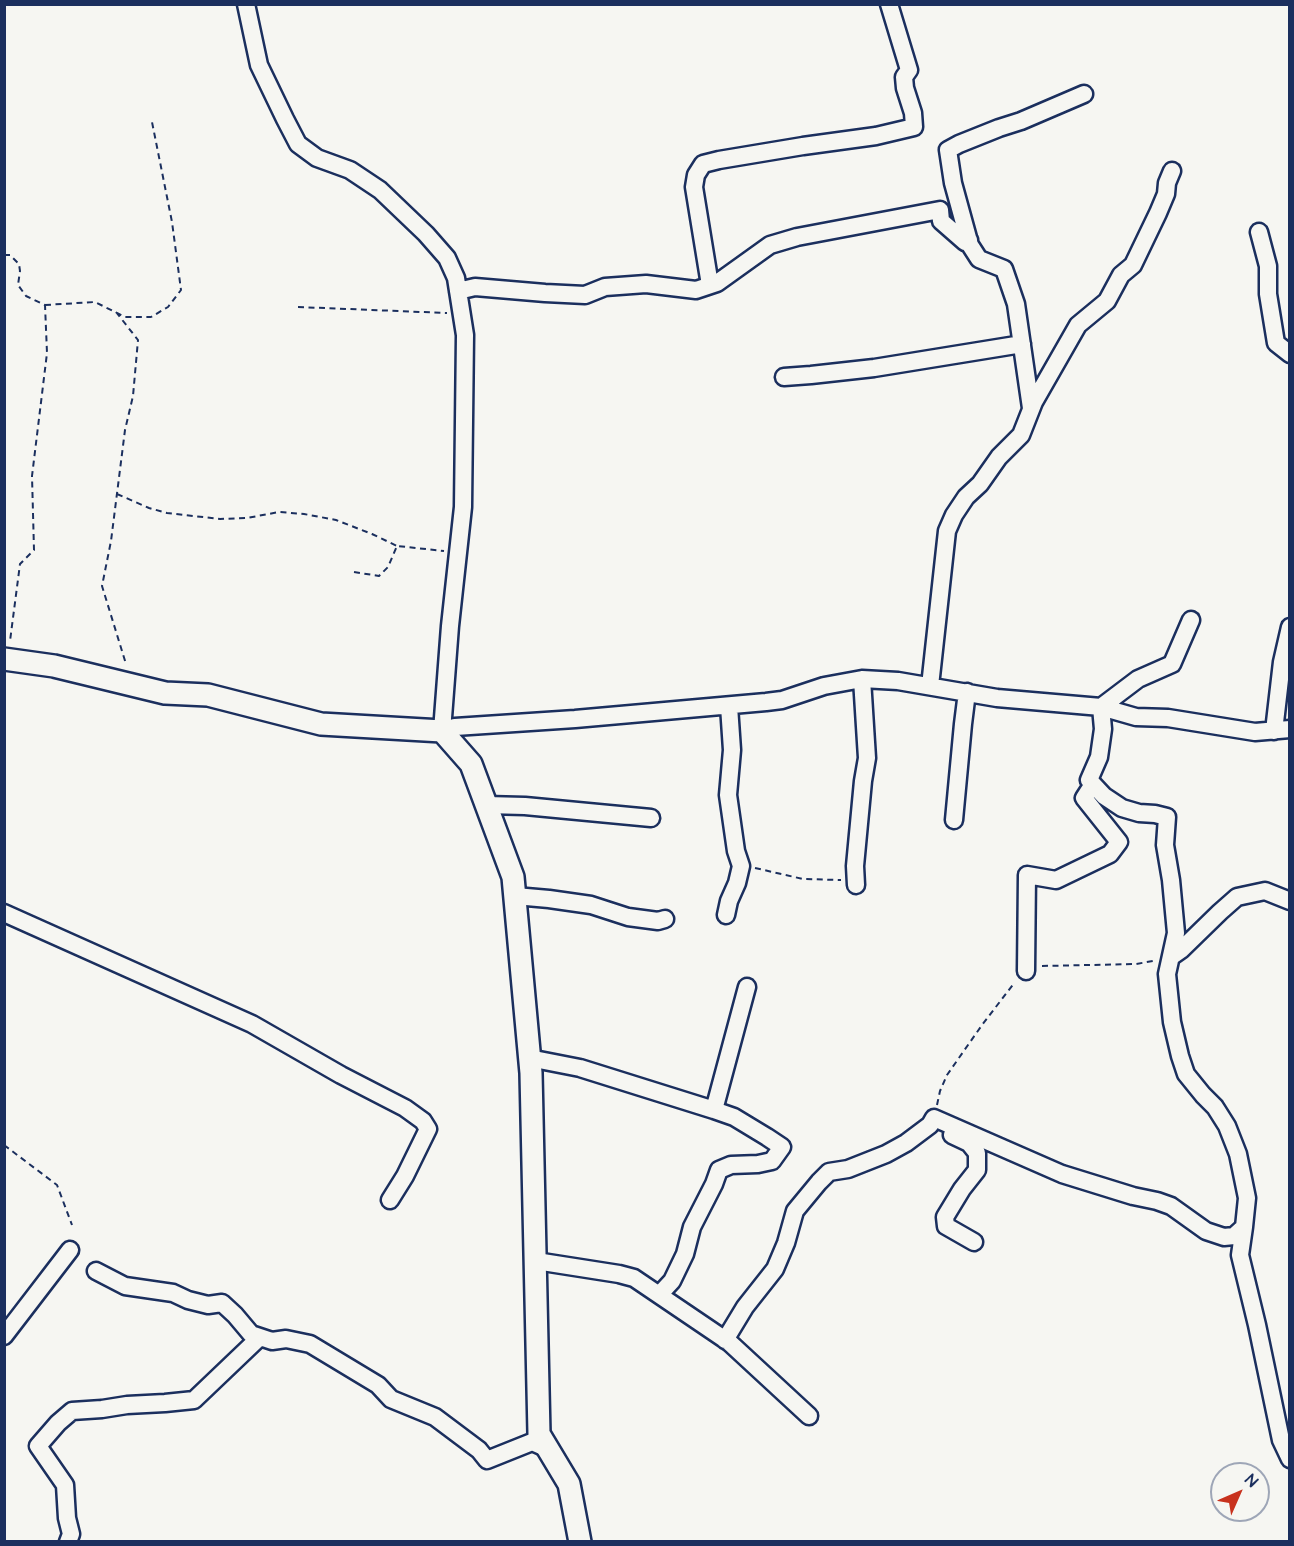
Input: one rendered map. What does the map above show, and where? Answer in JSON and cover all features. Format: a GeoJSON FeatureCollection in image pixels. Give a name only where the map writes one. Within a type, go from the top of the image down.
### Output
{"type":"FeatureCollection","features":[{"type":"Feature","properties":{"kind":"street"},"geometry":{"type":"LineString","coordinates":[[246,4],[259,65],[298,144],[317,159],[350,171],[380,190],[426,234],[447,258],[456,278],[465,335],[464,507],[450,626],[442,731],[471,764],[513,877],[529,1058],[539,1434],[569,1484],[580,1542]]}},
{"type":"Feature","properties":{"kind":"street"},"geometry":{"type":"LineString","coordinates":[[710,285],[694,187],[696,175],[703,164],[914,128],[913,113],[904,77],[909,70],[889,4]]}},
{"type":"Feature","properties":{"kind":"street"},"geometry":{"type":"LineString","coordinates":[[1031,408],[1016,304],[1004,269],[979,259],[969,240],[953,183],[948,150],[1084,94]]}},
{"type":"Feature","properties":{"kind":"street"},"geometry":{"type":"LineString","coordinates":[[930,686],[947,531],[954,514],[966,497],[980,484],[999,457],[1021,435],[1031,408],[1078,325],[1107,301],[1122,275],[1133,265],[1166,194],[1167,183],[1172,171]]}},
{"type":"Feature","properties":{"kind":"street"},"geometry":{"type":"LineString","coordinates":[[458,291],[475,287],[585,295],[605,287],[646,284],[696,290],[717,283],[770,245],[797,237],[940,210],[941,221],[965,242],[969,240]]}},
{"type":"Feature","properties":{"kind":"street"},"geometry":{"type":"LineString","coordinates":[[1259,232],[1269,266],[1268,294],[1276,343],[1290,354]]}},
{"type":"Feature","properties":{"kind":"street"},"geometry":{"type":"LineString","coordinates":[[784,376],[874,368],[1022,344]]}},
{"type":"Feature","properties":{"kind":"street"},"geometry":{"type":"LineString","coordinates":[[1101,707],[1138,679],[1172,664],[1191,620]]}},
{"type":"Feature","properties":{"kind":"street"},"geometry":{"type":"LineString","coordinates":[[6,659],[54,666],[165,693],[208,695],[321,724],[442,731],[455,726],[575,719],[782,700],[824,686],[862,679],[898,681],[997,698],[1101,707],[1136,717],[1168,718],[1255,732],[1282,730],[1282,662],[1290,627]]}},
{"type":"Feature","properties":{"kind":"street"},"geometry":{"type":"LineString","coordinates":[[856,885],[855,866],[867,758],[862,679]]}},
{"type":"Feature","properties":{"kind":"street"},"geometry":{"type":"LineString","coordinates":[[954,820],[967,692]]}},
{"type":"Feature","properties":{"kind":"street"},"geometry":{"type":"LineString","coordinates":[[726,915],[741,866],[736,851],[728,795],[732,750],[729,706]]}},
{"type":"Feature","properties":{"kind":"street"},"geometry":{"type":"LineString","coordinates":[[1101,707],[1103,729],[1099,757],[1089,780],[1104,796],[1122,808],[1167,817],[1164,845],[1171,880],[1176,933],[1167,974],[1172,1022],[1186,1074],[1215,1107],[1227,1126],[1238,1154],[1247,1198],[1240,1256],[1257,1324],[1281,1440],[1290,1459]]}},
{"type":"Feature","properties":{"kind":"street"},"geometry":{"type":"LineString","coordinates":[[1026,971],[1027,875],[1056,880],[1110,854],[1119,842],[1084,798],[1093,784]]}},
{"type":"Feature","properties":{"kind":"street"},"geometry":{"type":"LineString","coordinates":[[486,805],[525,806],[651,818]]}},
{"type":"Feature","properties":{"kind":"street"},"geometry":{"type":"LineString","coordinates":[[1170,957],[1181,950],[1237,897],[1265,891],[1290,901]]}},
{"type":"Feature","properties":{"kind":"street"},"geometry":{"type":"LineString","coordinates":[[515,896],[591,905],[628,917],[658,921],[665,919]]}},
{"type":"Feature","properties":{"kind":"street"},"geometry":{"type":"LineString","coordinates":[[4,913],[252,1024],[341,1075],[405,1108],[423,1121],[428,1129],[405,1176],[390,1200]]}},
{"type":"Feature","properties":{"kind":"street"},"geometry":{"type":"LineString","coordinates":[[714,1110],[747,987]]}},
{"type":"Feature","properties":{"kind":"street"},"geometry":{"type":"LineString","coordinates":[[529,1058],[580,1068],[734,1117],[782,1147],[772,1161],[731,1165],[720,1170],[692,1227],[685,1254],[672,1281],[659,1296]]}},
{"type":"Feature","properties":{"kind":"street"},"geometry":{"type":"LineString","coordinates":[[932,1121],[1062,1174],[1172,1206],[1206,1231],[1224,1237],[1234,1236],[1244,1227]]}},
{"type":"Feature","properties":{"kind":"street"},"geometry":{"type":"LineString","coordinates":[[932,1121],[969,1143],[977,1153],[977,1170],[945,1217],[946,1226],[974,1242]]}},
{"type":"Feature","properties":{"kind":"street"},"geometry":{"type":"LineString","coordinates":[[725,1340],[745,1307],[775,1269],[786,1243],[795,1211],[819,1182],[829,1172],[848,1169],[886,1154],[906,1143],[932,1121]]}},
{"type":"Feature","properties":{"kind":"street"},"geometry":{"type":"LineString","coordinates":[[4,1336],[70,1250]]}},
{"type":"Feature","properties":{"kind":"street"},"geometry":{"type":"LineString","coordinates":[[536,1261],[634,1278],[725,1340],[808,1416]]}},
{"type":"Feature","properties":{"kind":"street"},"geometry":{"type":"LineString","coordinates":[[96,1271],[125,1286],[173,1293],[208,1305],[222,1303],[250,1334],[272,1341],[286,1339],[310,1344],[378,1385],[391,1399],[435,1417],[479,1450],[487,1460],[532,1442],[548,1449]]}},
{"type":"Feature","properties":{"kind":"street"},"geometry":{"type":"LineString","coordinates":[[68,1542],[71,1534],[67,1518],[65,1485],[38,1446],[58,1423],[72,1411],[194,1400],[260,1337]]}},
{"type":"Feature","properties":{"kind":"path"},"geometry":{"type":"LineString","coordinates":[[4,255],[10,255],[19,264],[18,285],[26,296],[45,304],[95,302],[125,317],[152,317],[168,307],[181,290],[172,222],[152,122]]}},
{"type":"Feature","properties":{"kind":"path"},"geometry":{"type":"LineString","coordinates":[[6,659],[20,564],[34,550],[32,476],[47,353],[45,304]]}},
{"type":"Feature","properties":{"kind":"path"},"geometry":{"type":"LineString","coordinates":[[298,307],[462,314]]}},
{"type":"Feature","properties":{"kind":"path"},"geometry":{"type":"LineString","coordinates":[[116,312],[138,340],[133,396],[125,430],[111,541],[102,586],[131,685]]}},
{"type":"Feature","properties":{"kind":"path"},"geometry":{"type":"LineString","coordinates":[[117,494],[167,513],[220,519],[247,518],[279,512],[304,514],[336,520],[396,546],[458,553]]}},
{"type":"Feature","properties":{"kind":"path"},"geometry":{"type":"LineString","coordinates":[[354,572],[379,576],[388,567],[396,546]]}},
{"type":"Feature","properties":{"kind":"path"},"geometry":{"type":"LineString","coordinates":[[741,866],[767,869],[803,879],[838,879],[856,885]]}},
{"type":"Feature","properties":{"kind":"path"},"geometry":{"type":"LineString","coordinates":[[932,1121],[947,1075],[1020,975],[1034,967],[1136,964],[1170,957]]}},
{"type":"Feature","properties":{"kind":"path"},"geometry":{"type":"LineString","coordinates":[[4,1145],[57,1185],[72,1225]]}}]}
